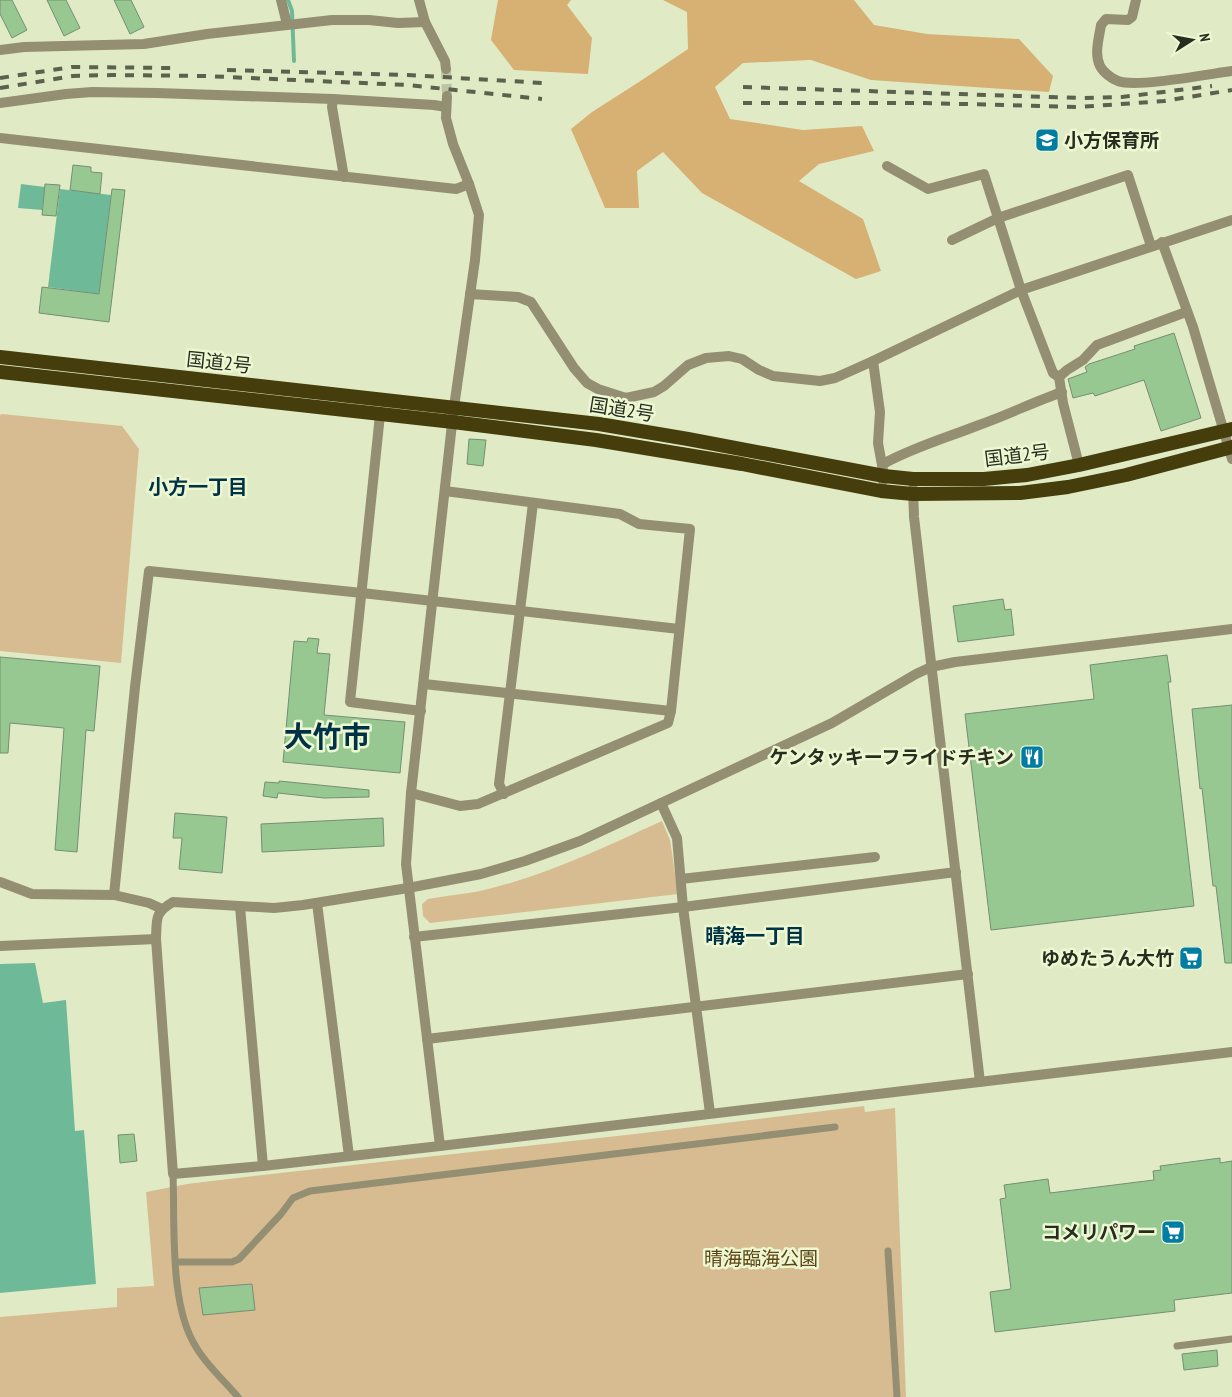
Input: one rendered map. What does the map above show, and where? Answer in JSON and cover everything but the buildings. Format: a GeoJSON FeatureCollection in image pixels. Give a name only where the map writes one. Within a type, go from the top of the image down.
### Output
{"type":"FeatureCollection","features":[{"type":"Feature","properties":{"kind":"highway","name":"国道2号"},"geometry":{"type":"LineString","coordinates":[[0,357],[454,406],[598,424],[884,470],[913,479],[984,479],[1027,475],[1079,465],[1228,430]]}},
{"type":"Feature","properties":{"kind":"highway","name":"国道2号"},"geometry":{"type":"LineString","coordinates":[[0,372],[452,422],[596,440],[913,494],[1020,493],[1068,487],[1126,476],[1231,451]]}},
{"type":"Feature","properties":{"kind":"street"},"geometry":{"type":"LineString","coordinates":[[281,0],[287,24]]}},
{"type":"Feature","properties":{"kind":"street"},"geometry":{"type":"LineString","coordinates":[[419,0],[425,22],[446,61],[446,69]]}},
{"type":"Feature","properties":{"kind":"street"},"geometry":{"type":"LineString","coordinates":[[1136,0],[1132,17],[1128,20],[1106,19],[1100,25],[1097,54],[1101,67],[1106,73],[1118,81],[1139,83],[1232,71]]}},
{"type":"Feature","properties":{"kind":"street"},"geometry":{"type":"LineString","coordinates":[[0,50],[24,47],[144,44],[287,24],[332,20],[369,20],[398,23],[425,22]]}},
{"type":"Feature","properties":{"kind":"street"},"geometry":{"type":"LineString","coordinates":[[0,103],[92,92],[333,99],[446,107]]}},
{"type":"Feature","properties":{"kind":"street"},"geometry":{"type":"LineString","coordinates":[[440,1146],[406,864],[411,793],[434,601],[452,422],[478,236],[478,215],[446,118],[447,96]]}},
{"type":"Feature","properties":{"kind":"street"},"geometry":{"type":"LineString","coordinates":[[333,99],[332,107],[344,176]]}},
{"type":"Feature","properties":{"kind":"street"},"geometry":{"type":"LineString","coordinates":[[0,138],[456,189],[469,184]]}},
{"type":"Feature","properties":{"kind":"street"},"geometry":{"type":"LineString","coordinates":[[886,166],[928,189],[984,174],[1021,290],[1053,372],[1059,377],[1079,465]]}},
{"type":"Feature","properties":{"kind":"street"},"geometry":{"type":"LineString","coordinates":[[952,240],[998,218],[1128,175],[1151,246]]}},
{"type":"Feature","properties":{"kind":"street"},"geometry":{"type":"LineString","coordinates":[[470,294],[518,297],[531,302],[574,368],[587,382],[598,389],[626,398],[654,392],[664,386],[688,365],[706,358],[729,356],[742,359],[773,376],[820,381],[835,378],[873,361],[1021,290],[1232,220]]}},
{"type":"Feature","properties":{"kind":"street"},"geometry":{"type":"LineString","coordinates":[[1162,242],[1228,430],[1231,451]]}},
{"type":"Feature","properties":{"kind":"street"},"geometry":{"type":"LineString","coordinates":[[1059,377],[1066,370],[1083,360],[1097,345],[1186,312]]}},
{"type":"Feature","properties":{"kind":"street"},"geometry":{"type":"LineString","coordinates":[[873,361],[880,412],[878,443],[884,470],[881,490]]}},
{"type":"Feature","properties":{"kind":"street"},"geometry":{"type":"LineString","coordinates":[[884,470],[906,451],[1062,392]]}},
{"type":"Feature","properties":{"kind":"street"},"geometry":{"type":"LineString","coordinates":[[380,415],[350,702],[421,711]]}},
{"type":"Feature","properties":{"kind":"street"},"geometry":{"type":"LineString","coordinates":[[913,479],[914,517],[980,1082]]}},
{"type":"Feature","properties":{"kind":"street"},"geometry":{"type":"LineString","coordinates":[[411,793],[460,806],[478,804],[668,723],[671,711],[690,530],[639,524],[620,514],[446,491]]}},
{"type":"Feature","properties":{"kind":"street"},"geometry":{"type":"LineString","coordinates":[[504,794],[499,784],[533,503]]}},
{"type":"Feature","properties":{"kind":"street"},"geometry":{"type":"LineString","coordinates":[[114,895],[149,571],[679,629]]}},
{"type":"Feature","properties":{"kind":"street"},"geometry":{"type":"LineString","coordinates":[[1232,629],[955,662],[932,667],[916,674],[832,723],[580,841],[526,861],[481,874],[408,888],[274,908],[173,902],[162,909],[157,918],[156,939],[173,1174],[440,1146],[1232,1052]]}},
{"type":"Feature","properties":{"kind":"street"},"geometry":{"type":"LineString","coordinates":[[424,684],[671,711]]}},
{"type":"Feature","properties":{"kind":"street"},"geometry":{"type":"LineString","coordinates":[[661,803],[677,838],[683,907],[710,1113]]}},
{"type":"Feature","properties":{"kind":"street"},"geometry":{"type":"LineString","coordinates":[[681,879],[875,857]]}},
{"type":"Feature","properties":{"kind":"street"},"geometry":{"type":"LineString","coordinates":[[414,937],[683,907],[956,872]]}},
{"type":"Feature","properties":{"kind":"street"},"geometry":{"type":"LineString","coordinates":[[0,882],[32,894],[114,895],[149,903],[162,909]]}},
{"type":"Feature","properties":{"kind":"street"},"geometry":{"type":"LineString","coordinates":[[317,903],[349,1156]]}},
{"type":"Feature","properties":{"kind":"street"},"geometry":{"type":"LineString","coordinates":[[240,907],[263,1166]]}},
{"type":"Feature","properties":{"kind":"street"},"geometry":{"type":"LineString","coordinates":[[0,946],[156,939]]}},
{"type":"Feature","properties":{"kind":"street"},"geometry":{"type":"LineString","coordinates":[[427,1039],[968,974]]}},
{"type":"Feature","properties":{"kind":"lane"},"geometry":{"type":"LineString","coordinates":[[176,1262],[232,1262],[239,1259],[274,1222],[293,1198],[310,1190],[835,1127]]}},
{"type":"Feature","properties":{"kind":"lane"},"geometry":{"type":"LineString","coordinates":[[173,1174],[179,1302],[189,1335],[203,1357],[238,1397]]}},
{"type":"Feature","properties":{"kind":"lane"},"geometry":{"type":"LineString","coordinates":[[888,1251],[897,1397]]}},
{"type":"Feature","properties":{"kind":"lane"},"geometry":{"type":"LineString","coordinates":[[1177,1346],[1232,1339]]}},
{"type":"Feature","properties":{"kind":"green space"},"geometry":{"type":"Polygon","coordinates":[[[0,415],[122,426],[139,449],[121,663],[0,651],[0,415]]]}},
{"type":"Feature","properties":{"kind":"green space"},"geometry":{"type":"Polygon","coordinates":[[[662,821],[670,840],[678,894],[430,923],[423,916],[422,904],[428,899],[484,890],[536,875],[662,821]]]}},
{"type":"Feature","properties":{"kind":"green space","name":"晴海臨海公園"},"geometry":{"type":"Polygon","coordinates":[[[864,1106],[865,1112],[895,1108],[906,1397],[0,1397],[0,1317],[117,1307],[117,1288],[154,1286],[146,1192],[187,1184],[635,1134],[864,1106]]]}},
{"type":"Feature","properties":{"kind":"shaded area"},"geometry":{"type":"Polygon","coordinates":[[[498,0],[571,0],[567,5],[592,38],[588,74],[514,70],[491,40],[498,0]]]}},
{"type":"Feature","properties":{"kind":"shaded area"},"geometry":{"type":"Polygon","coordinates":[[[663,0],[854,0],[874,25],[927,34],[1019,39],[1053,76],[1049,92],[871,80],[811,60],[743,63],[715,87],[730,119],[803,130],[862,126],[874,151],[819,164],[799,181],[863,219],[881,271],[856,279],[702,193],[663,152],[637,171],[639,208],[605,208],[571,129],[592,112],[688,49],[687,12],[663,0]]]}},
{"type":"Feature","properties":{"kind":"shaded area"},"geometry":{"type":"Polygon","coordinates":[[[21,184],[45,187],[42,210],[18,208],[21,184]]]}},
{"type":"Feature","properties":{"kind":"shaded area"},"geometry":{"type":"Polygon","coordinates":[[[60,189],[111,195],[99,294],[48,287],[60,189]]]}},
{"type":"Feature","properties":{"kind":"shaded area"},"geometry":{"type":"Polygon","coordinates":[[[35,963],[43,1003],[66,1000],[75,1131],[84,1130],[96,1284],[0,1293],[0,964],[35,963]]]}},
{"type":"Feature","properties":{"kind":"waterway"},"geometry":{"type":"LineString","coordinates":[[288,0],[292,11],[294,61]]}},
{"type":"Feature","properties":{"kind":"tunnel"},"geometry":{"type":"LineString","coordinates":[[446,69],[447,96]]}},
{"type":"Feature","properties":{"kind":"railway"},"geometry":{"type":"LineString","coordinates":[[0,78],[72,67],[172,68]]}},
{"type":"Feature","properties":{"kind":"railway"},"geometry":{"type":"LineString","coordinates":[[227,70],[408,75],[543,83]]}},
{"type":"Feature","properties":{"kind":"railway"},"geometry":{"type":"LineString","coordinates":[[0,88],[73,76],[205,76],[407,85],[542,99]]}},
{"type":"Feature","properties":{"kind":"railway"},"geometry":{"type":"LineString","coordinates":[[743,87],[1080,98],[1122,97],[1212,86]]}},
{"type":"Feature","properties":{"kind":"railway"},"geometry":{"type":"LineString","coordinates":[[743,103],[925,103],[1079,107],[1164,101],[1232,90]]}},
{"type":"Feature","properties":{"kind":"place","name":"小方保育所"},"geometry":{"type":"Point","coordinates":[1047,140]}},
{"type":"Feature","properties":{"kind":"place","name":"ケンタッキーフライドチキン"},"geometry":{"type":"Point","coordinates":[1032,757]}},
{"type":"Feature","properties":{"kind":"place","name":"ゆめたうん大竹"},"geometry":{"type":"Point","coordinates":[1191,958]}},
{"type":"Feature","properties":{"kind":"place","name":"コメリパワー"},"geometry":{"type":"Point","coordinates":[1173,1232]}},
{"type":"Feature","properties":{"kind":"district","name":"小方一丁目"},"geometry":{"type":"Point","coordinates":[198,487]}},
{"type":"Feature","properties":{"kind":"district","name":"大竹市"},"geometry":{"type":"Point","coordinates":[327,737]}},
{"type":"Feature","properties":{"kind":"district","name":"晴海一丁目"},"geometry":{"type":"Point","coordinates":[755,936]}}]}
